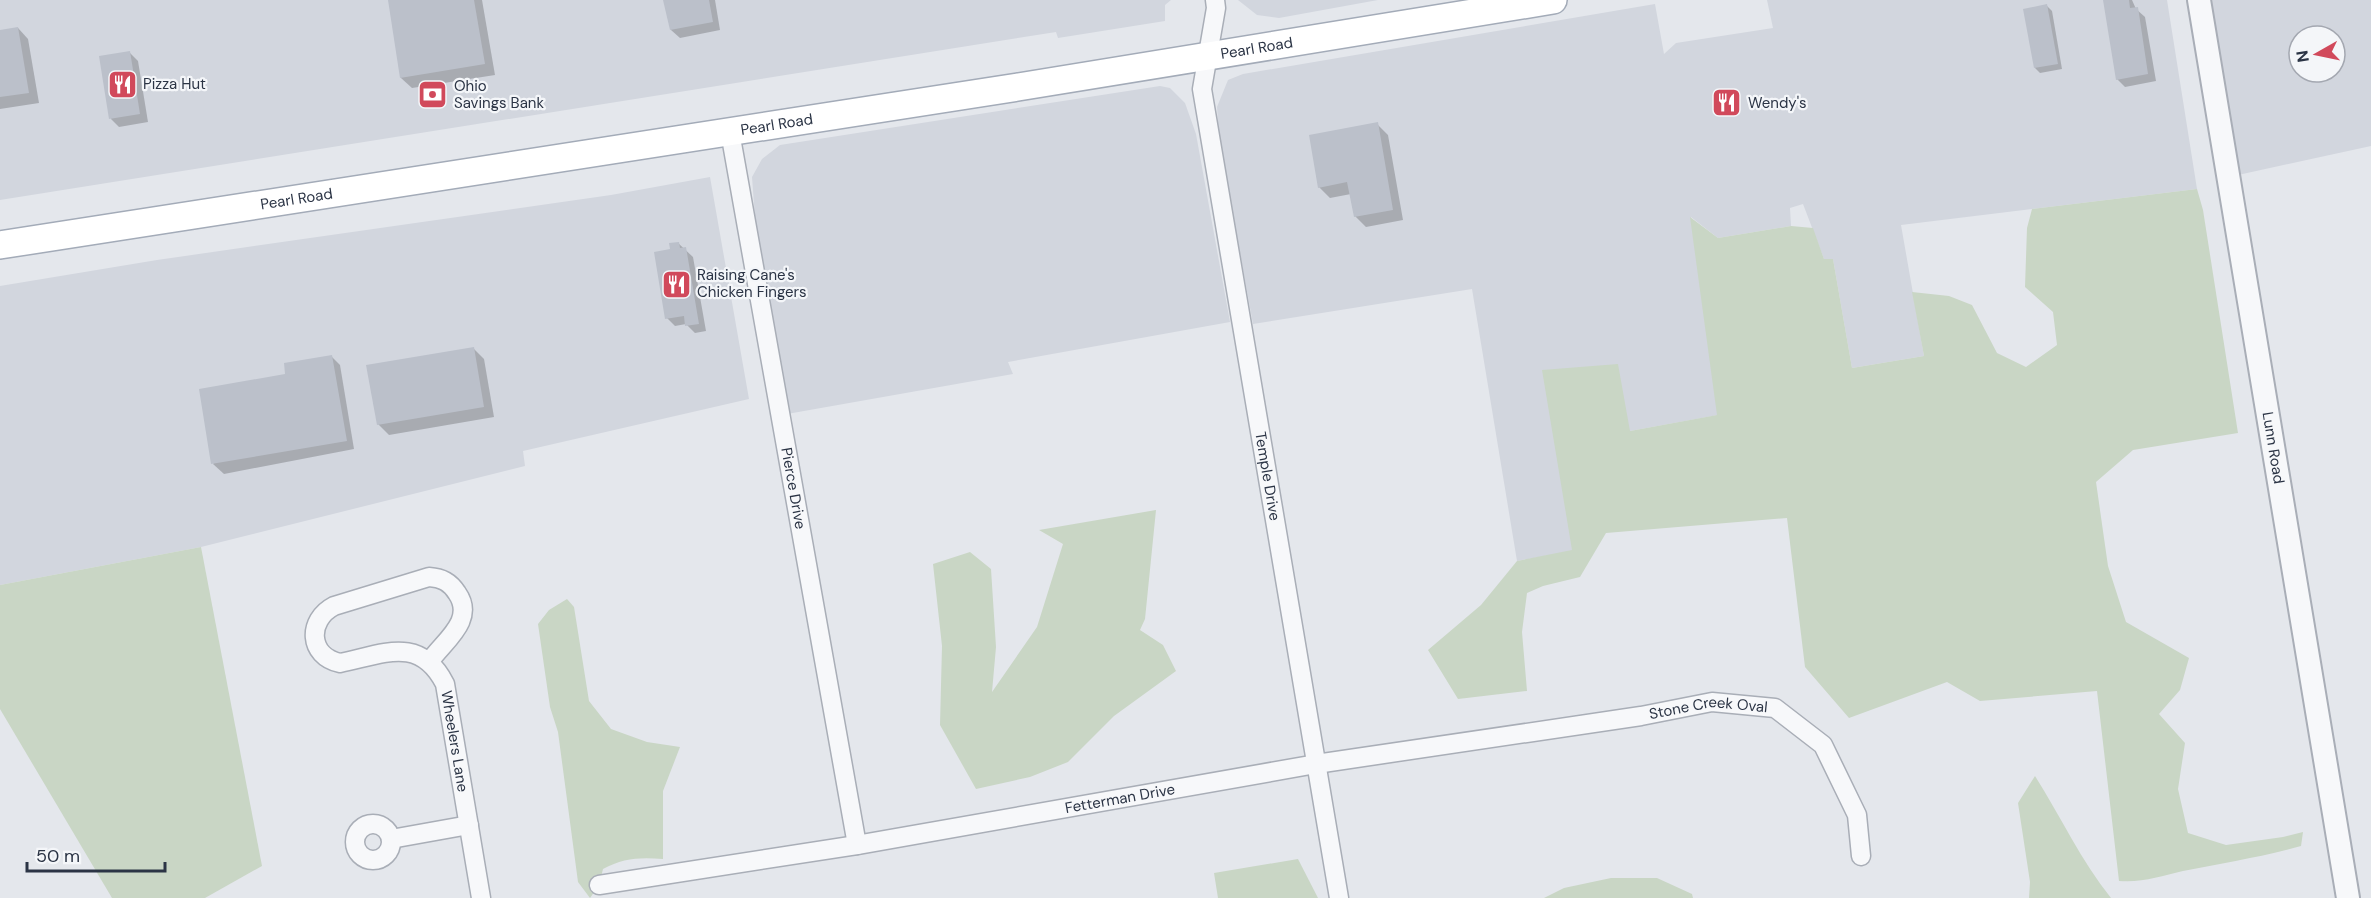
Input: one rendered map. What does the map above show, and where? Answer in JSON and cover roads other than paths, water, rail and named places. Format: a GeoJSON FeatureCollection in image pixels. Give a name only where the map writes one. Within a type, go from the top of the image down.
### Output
{"type":"FeatureCollection","features":[{"type":"Feature","properties":{"kind":"main road","name":"Pearl Road"},"geometry":{"type":"LineString","coordinates":[[0,245],[730,132],[1553,0]]}},
{"type":"Feature","properties":{"kind":"street","name":"Temple Drive"},"geometry":{"type":"LineString","coordinates":[[1215,0],[1216,8],[1206,55],[1202,89],[1339,898]]}},
{"type":"Feature","properties":{"kind":"street","name":"Lunn Road"},"geometry":{"type":"LineString","coordinates":[[2199,0],[2348,898]]}},
{"type":"Feature","properties":{"kind":"street","name":"Pierce Drive"},"geometry":{"type":"LineString","coordinates":[[730,132],[857,845]]}},
{"type":"Feature","properties":{"kind":"street"},"geometry":{"type":"LineString","coordinates":[[429,577],[441,579],[453,586],[460,597],[462,618],[457,631],[439,648],[430,661],[413,653],[398,651],[340,663],[334,662],[319,651],[314,636],[315,625],[321,614],[334,606],[429,577]]}},
{"type":"Feature","properties":{"kind":"street","name":"Wheelers Lane"},"geometry":{"type":"LineString","coordinates":[[430,661],[445,684],[481,898]]}},
{"type":"Feature","properties":{"kind":"street","name":"Stone Creek Oval"},"geometry":{"type":"LineString","coordinates":[[1641,716],[1712,702],[1775,708],[1823,745],[1857,815],[1861,856]]}},
{"type":"Feature","properties":{"kind":"street","name":"Fetterman Drive"},"geometry":{"type":"LineString","coordinates":[[599,885],[857,845],[1316,764],[1641,716]]}},
{"type":"Feature","properties":{"kind":"street"},"geometry":{"type":"LineString","coordinates":[[391,840],[469,825]]}},
{"type":"Feature","properties":{"kind":"place","name":"Pizza Hut"},"geometry":{"type":"Point","coordinates":[122,84]}},
{"type":"Feature","properties":{"kind":"place","name":"Ohio Savings Bank"},"geometry":{"type":"Point","coordinates":[433,95]}},
{"type":"Feature","properties":{"kind":"place","name":"Wendy's"},"geometry":{"type":"Point","coordinates":[1727,103]}},
{"type":"Feature","properties":{"kind":"place","name":"Raising Cane's Chicken Fingers"},"geometry":{"type":"Point","coordinates":[676,284]}}]}
